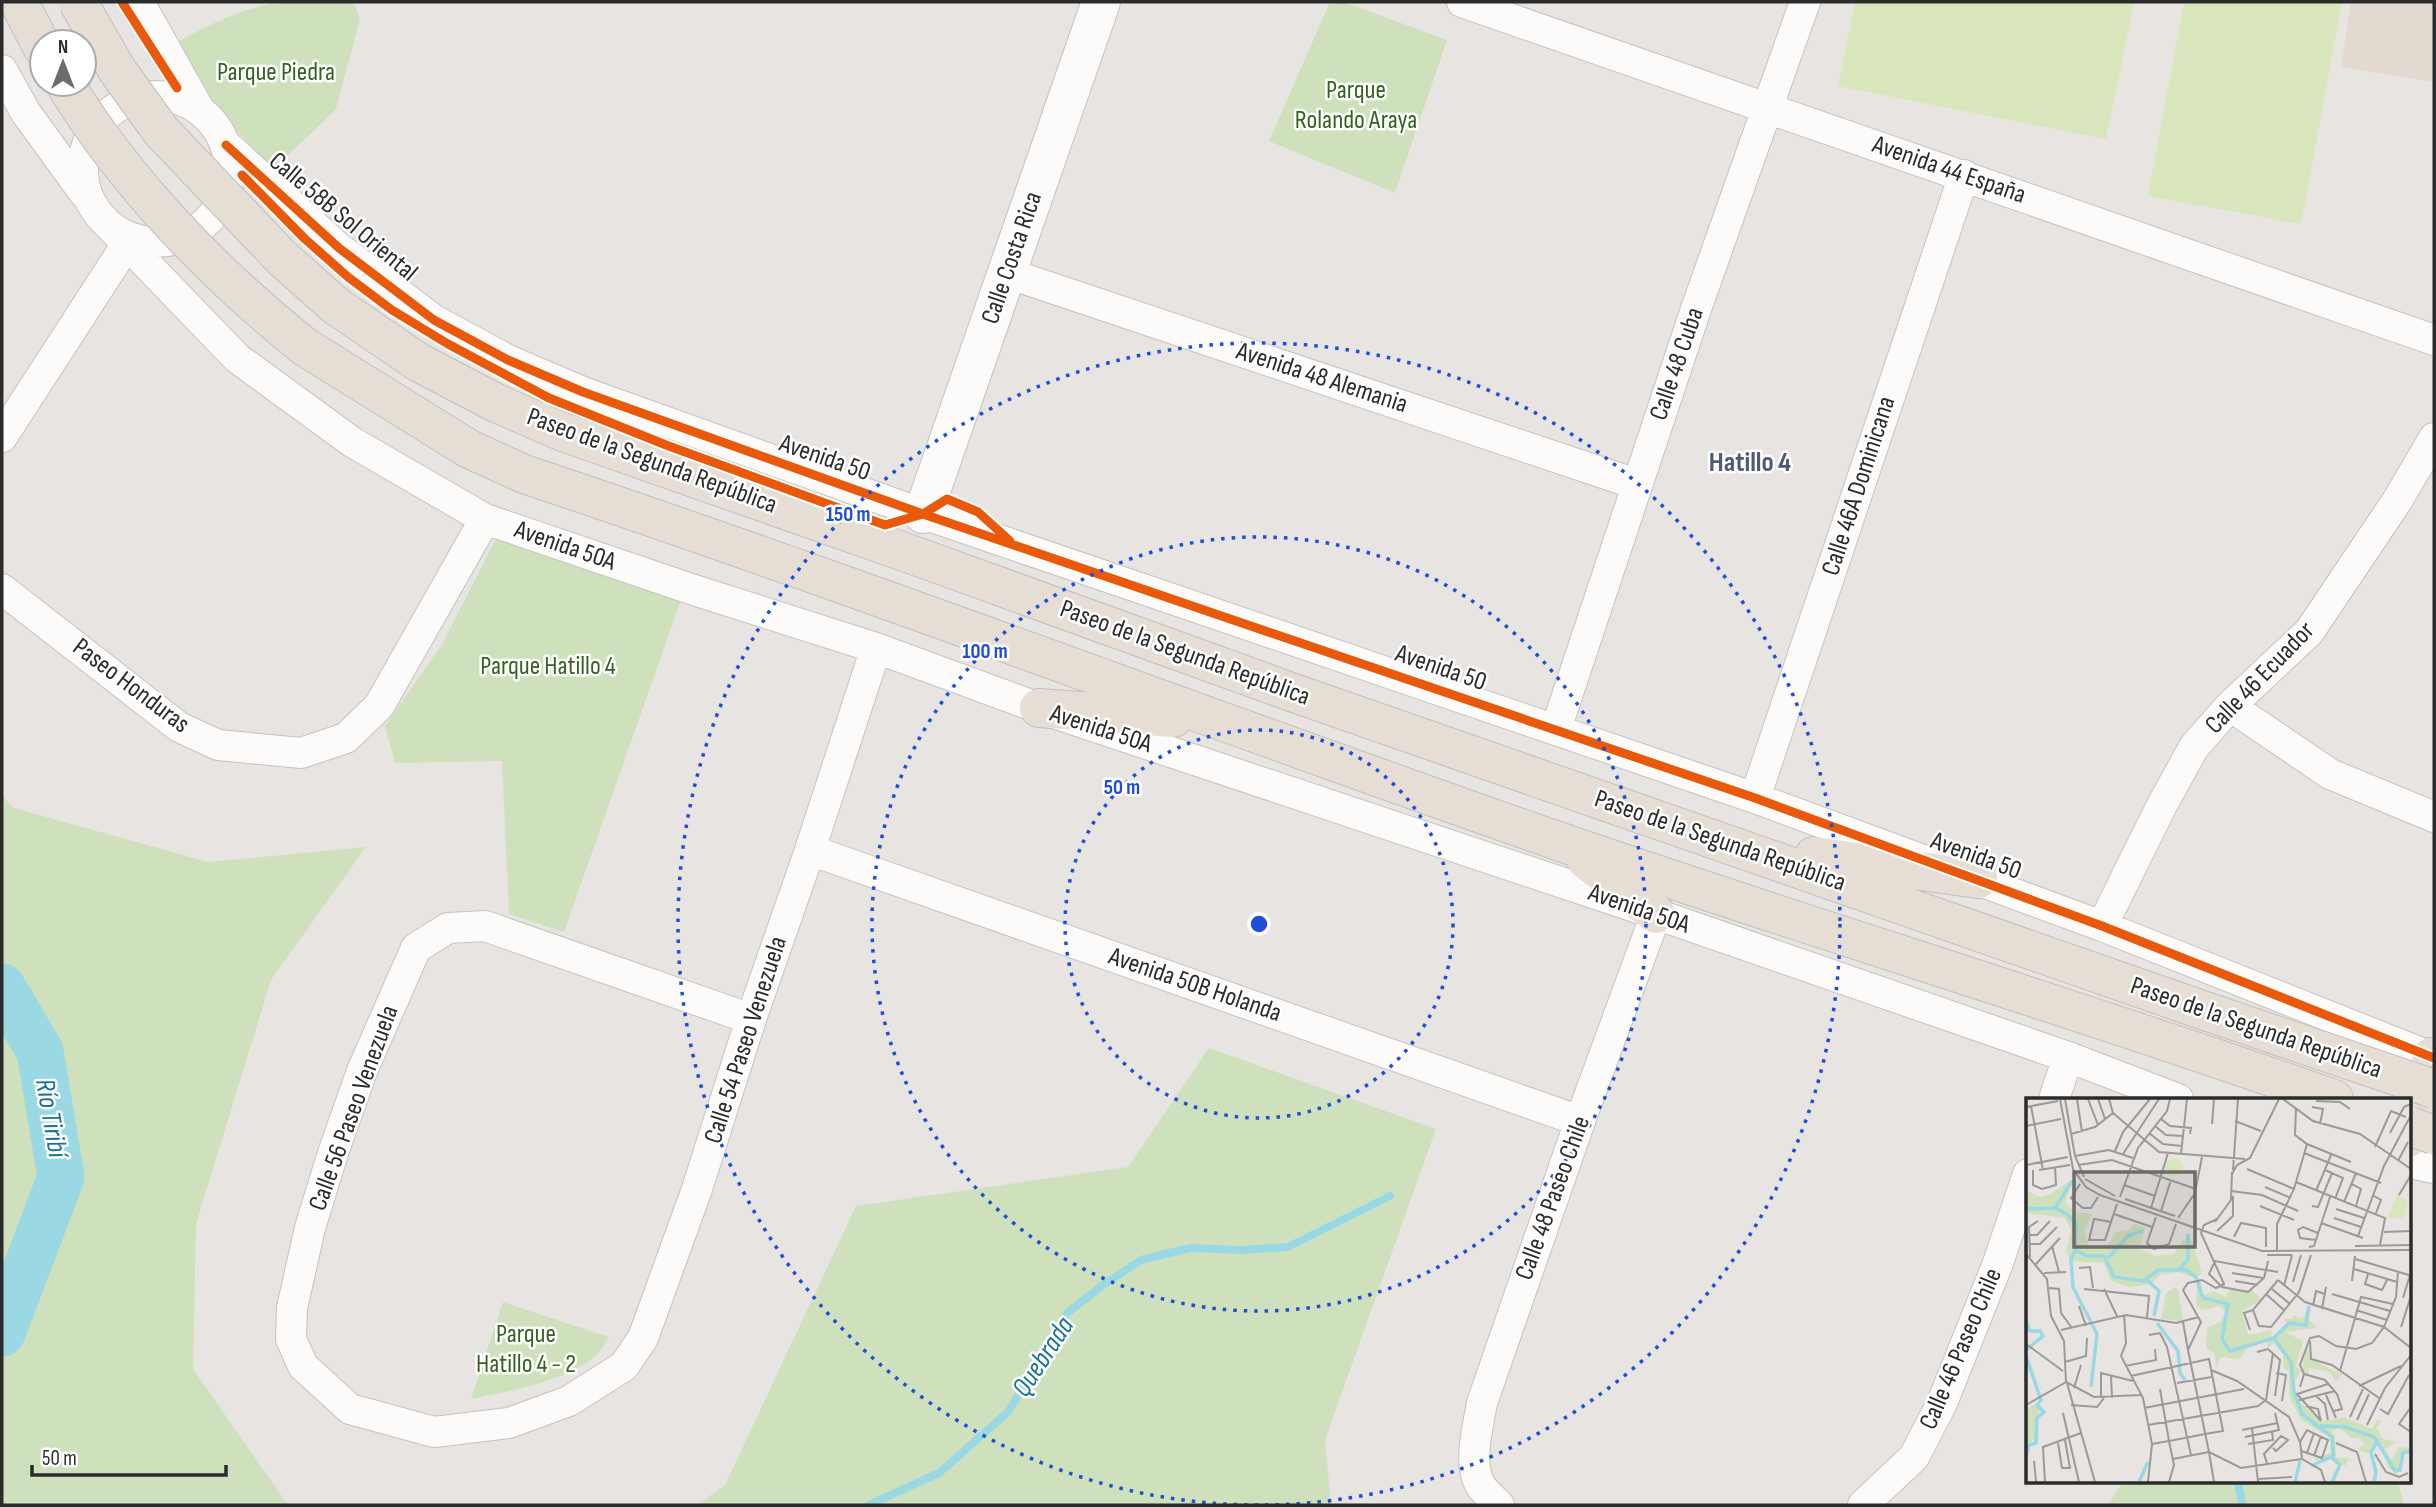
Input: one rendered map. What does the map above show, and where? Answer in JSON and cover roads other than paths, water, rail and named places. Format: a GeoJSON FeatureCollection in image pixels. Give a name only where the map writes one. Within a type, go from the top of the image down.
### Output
{"type":"FeatureCollection","features":[{"type":"Feature","properties":{"kind":"highway"},"geometry":{"type":"LineString","coordinates":[[19,2],[32,28]]}},
{"type":"Feature","properties":{"kind":"highway","name":"Paseo de la Segunda República"},"geometry":{"type":"LineString","coordinates":[[78,2],[117,70],[161,131],[282,258],[336,306],[418,362],[496,403],[563,432],[1306,697],[2208,1012],[2433,1068]]}},
{"type":"Feature","properties":{"kind":"highway","name":"Paseo de la Segunda República"},"geometry":{"type":"LineString","coordinates":[[73,98],[136,184],[254,306],[305,347],[469,449],[524,474],[1562,842],[2195,1050],[2331,1098]]}},
{"type":"Feature","properties":{"kind":"highway"},"geometry":{"type":"LineString","coordinates":[[1039,708],[1219,721]]}},
{"type":"Feature","properties":{"kind":"highway"},"geometry":{"type":"LineString","coordinates":[[1562,842],[1656,914]]}},
{"type":"Feature","properties":{"kind":"highway"},"geometry":{"type":"LineString","coordinates":[[1726,843],[1978,879]]}},
{"type":"Feature","properties":{"kind":"highway"},"geometry":{"type":"LineString","coordinates":[[2412,1135],[2424,1120],[2433,1068]]}},
{"type":"Feature","properties":{"kind":"highway"},"geometry":{"type":"LineString","coordinates":[[2412,1127],[2434,1135]]}},
{"type":"Feature","properties":{"kind":"main road","name":"Calle Costa Rica"},"geometry":{"type":"LineString","coordinates":[[923,514],[1101,2]]}},
{"type":"Feature","properties":{"kind":"street"},"geometry":{"type":"LineString","coordinates":[[139,2],[199,109]]}},
{"type":"Feature","properties":{"kind":"street","name":"Avenida 44 España"},"geometry":{"type":"LineString","coordinates":[[1462,2],[2434,340]]}},
{"type":"Feature","properties":{"kind":"street","name":"Calle 48 Cuba"},"geometry":{"type":"LineString","coordinates":[[1556,729],[1636,484],[1805,2]]}},
{"type":"Feature","properties":{"kind":"street","name":"Avenida 50A"},"geometry":{"type":"LineString","coordinates":[[2,70],[26,113],[97,210],[237,358],[352,442],[485,519],[876,648],[1039,708],[1656,914],[2068,1057],[2175,1098]]}},
{"type":"Feature","properties":{"kind":"street"},"geometry":{"type":"LineString","coordinates":[[159,96],[180,100],[199,109],[214,123],[226,145],[230,169],[226,193],[214,214],[196,231],[173,240],[148,242],[124,235],[97,210],[83,179],[83,158],[90,138],[102,120],[118,106],[138,98],[159,96]]}},
{"type":"Feature","properties":{"kind":"street","name":"Calle 58B Sol Oriental"},"geometry":{"type":"LineString","coordinates":[[226,145],[339,248],[434,320]]}},
{"type":"Feature","properties":{"kind":"street","name":"Calle 46A Dominicana"},"geometry":{"type":"LineString","coordinates":[[1755,798],[1964,175]]}},
{"type":"Feature","properties":{"kind":"street"},"geometry":{"type":"LineString","coordinates":[[2,437],[127,244]]}},
{"type":"Feature","properties":{"kind":"street","name":"Avenida 48 Alemania"},"geometry":{"type":"LineString","coordinates":[[1007,273],[1636,484]]}},
{"type":"Feature","properties":{"kind":"street","name":"Avenida 50"},"geometry":{"type":"LineString","coordinates":[[434,320],[508,360],[583,392],[923,514],[1556,729],[1978,879],[2359,1026],[2433,1068]]}},
{"type":"Feature","properties":{"kind":"street","name":"Calle 46 Ecuador"},"geometry":{"type":"LineString","coordinates":[[2102,926],[2194,747],[2230,706],[2309,632],[2397,501],[2434,438]]}},
{"type":"Feature","properties":{"kind":"street","name":"Paseo Honduras"},"geometry":{"type":"LineString","coordinates":[[2,589],[179,727],[218,745],[301,753],[346,738],[379,706],[485,519]]}},
{"type":"Feature","properties":{"kind":"street","name":"Calle 54 Paseo Venezuela"},"geometry":{"type":"LineString","coordinates":[[569,1401],[624,1366],[643,1338],[697,1189],[751,1019],[876,648]]}},
{"type":"Feature","properties":{"kind":"street"},"geometry":{"type":"LineString","coordinates":[[2230,706],[2330,774],[2434,817]]}},
{"type":"Feature","properties":{"kind":"street","name":"Avenida 50B Holanda"},"geometry":{"type":"LineString","coordinates":[[810,850],[1580,1121]]}},
{"type":"Feature","properties":{"kind":"street","name":"Calle 48 Paseo Chile"},"geometry":{"type":"LineString","coordinates":[[1490,1496],[1475,1464],[1476,1435],[1482,1403],[1580,1121],[1656,914]]}},
{"type":"Feature","properties":{"kind":"street","name":"Calle 56 Paseo Venezuela"},"geometry":{"type":"LineString","coordinates":[[569,1401],[509,1423],[433,1432],[350,1409],[303,1366],[291,1339],[292,1308],[310,1228],[333,1153],[362,1071],[416,948],[448,928],[485,926],[751,1019]]}},
{"type":"Feature","properties":{"kind":"street"},"geometry":{"type":"LineString","coordinates":[[2053,1098],[2068,1057]]}},
{"type":"Feature","properties":{"kind":"street"},"geometry":{"type":"LineString","coordinates":[[2412,1163],[2434,1168]]}},
{"type":"Feature","properties":{"kind":"street","name":"Calle 46 Paseo Chile"},"geometry":{"type":"LineString","coordinates":[[1863,1505],[1914,1457],[1942,1403],[1998,1263],[2026,1180]]}},
{"type":"Feature","properties":{"kind":"waterway","name":"Río Tiribí"},"geometry":{"type":"LineString","coordinates":[[2,987],[40,1051],[61,1177],[2,1333]]}},
{"type":"Feature","properties":{"kind":"waterway","name":"Quebrada"},"geometry":{"type":"LineString","coordinates":[[869,1505],[939,1473],[1008,1412],[1067,1313],[1141,1260],[1190,1248],[1243,1250],[1288,1247],[1390,1196]]}},
{"type":"Feature","properties":{"kind":"waterway","name":"Quebrada"},"geometry":{"type":"LineString","coordinates":[[2238,1482],[2242,1505]]}},
{"type":"Feature","properties":{"kind":"district","name":"Hatillo 4"},"geometry":{"type":"Point","coordinates":[1750,462]}},
{"type":"Feature","properties":{"kind":"park label","name":"Parque Piedra"},"geometry":{"type":"Point","coordinates":[276,72]}},
{"type":"Feature","properties":{"kind":"park label","name":"Parque Rolando Araya"},"geometry":{"type":"Point","coordinates":[1356,105]}},
{"type":"Feature","properties":{"kind":"park label","name":"Parque Hatillo 4"},"geometry":{"type":"Point","coordinates":[548,666]}},
{"type":"Feature","properties":{"kind":"park label","name":"Parque Hatillo 4 - 2"},"geometry":{"type":"Point","coordinates":[526,1349]}}]}
